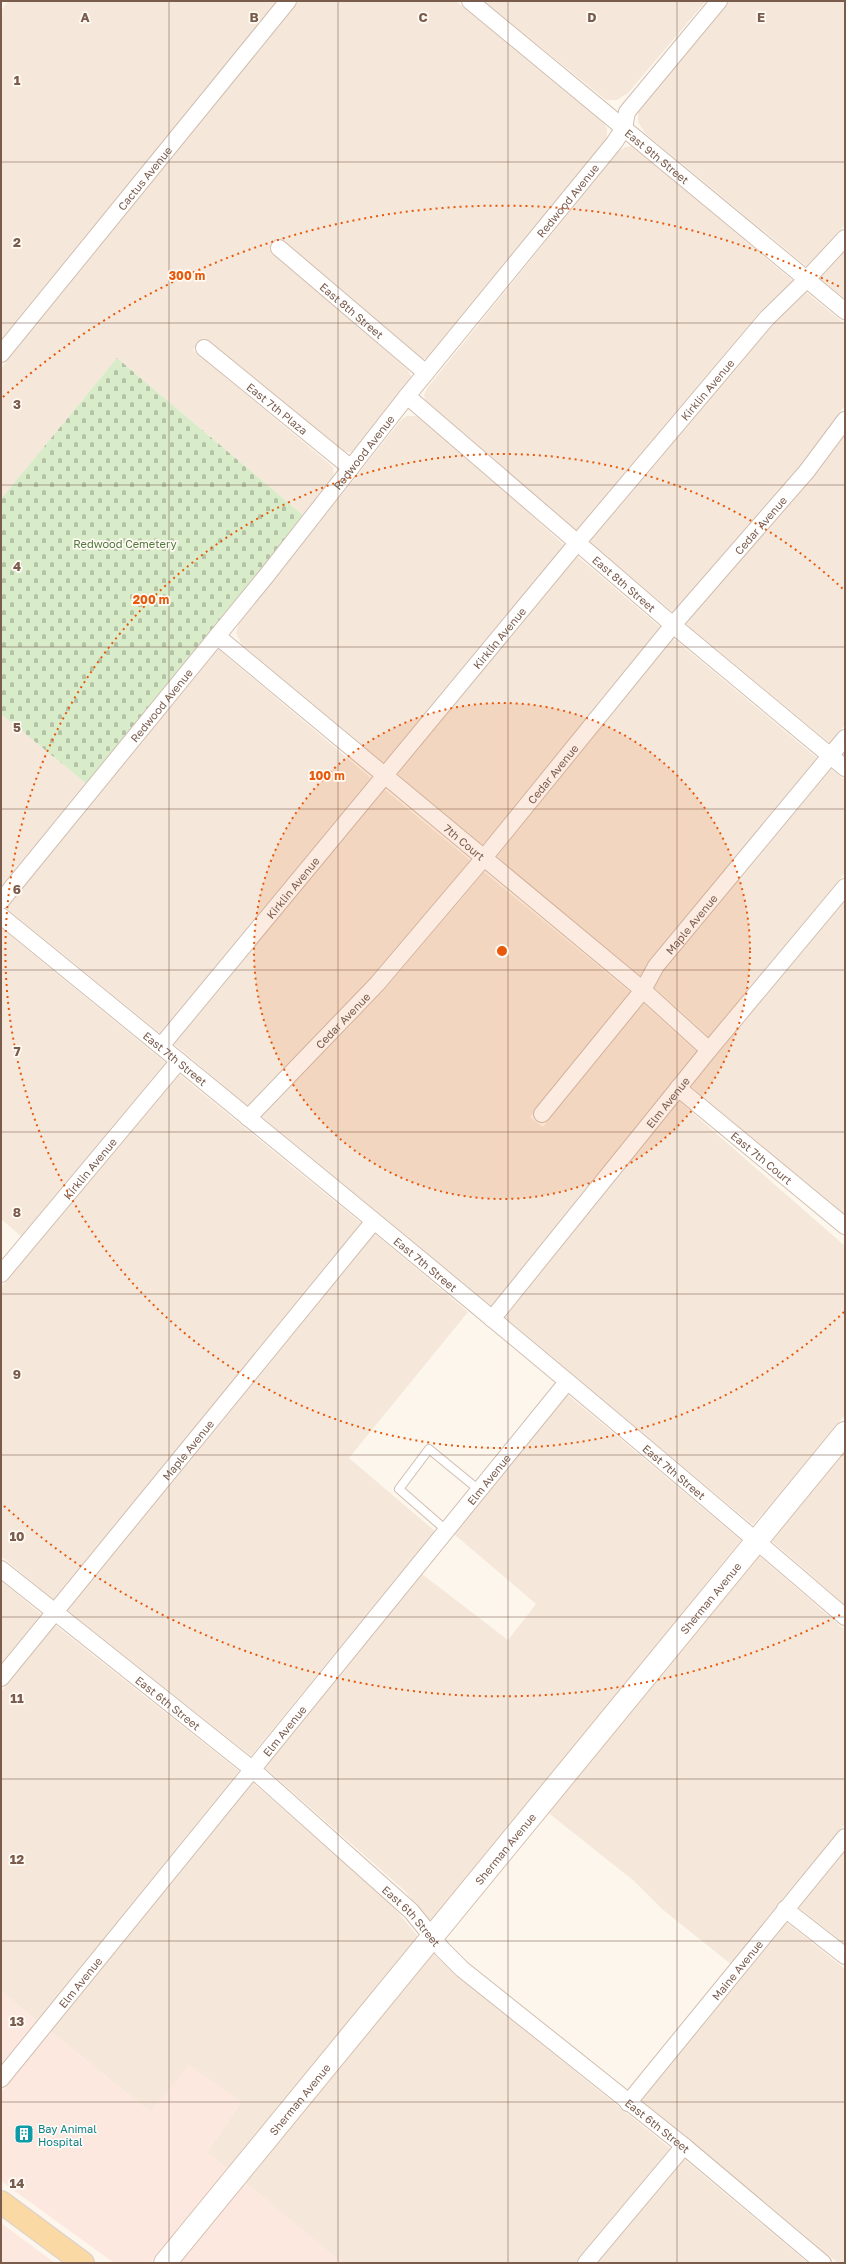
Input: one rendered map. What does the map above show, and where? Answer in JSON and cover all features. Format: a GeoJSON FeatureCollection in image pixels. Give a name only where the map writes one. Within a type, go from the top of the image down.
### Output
{"type":"FeatureCollection","features":[{"type":"Feature","properties":{"kind":"main road"},"geometry":{"type":"LineString","coordinates":[[1,2202],[84,2263]]}},
{"type":"Feature","properties":{"kind":"street","name":"Cactus Avenue"},"geometry":{"type":"LineString","coordinates":[[1,354],[288,1]]}},
{"type":"Feature","properties":{"kind":"street","name":"East 9th Street"},"geometry":{"type":"LineString","coordinates":[[470,1],[845,311]]}},
{"type":"Feature","properties":{"kind":"street","name":"Redwood Avenue"},"geometry":{"type":"LineString","coordinates":[[1,900],[217,636],[407,396],[614,143],[624,128],[627,112],[719,1]]}},
{"type":"Feature","properties":{"kind":"street","name":"Kirklin Avenue"},"geometry":{"type":"LineString","coordinates":[[161,1046],[577,543],[767,318],[806,280],[845,238]]}},
{"type":"Feature","properties":{"kind":"street","name":"East 8th Street"},"geometry":{"type":"LineString","coordinates":[[279,248],[426,373]]}},
{"type":"Feature","properties":{"kind":"street","name":"East 7th Plaza"},"geometry":{"type":"LineString","coordinates":[[204,348],[351,468]]}},
{"type":"Feature","properties":{"kind":"street","name":"East 8th Street"},"geometry":{"type":"LineString","coordinates":[[407,396],[673,625],[845,768]]}},
{"type":"Feature","properties":{"kind":"street","name":"Cedar Avenue"},"geometry":{"type":"LineString","coordinates":[[248,1118],[377,984],[483,859],[673,625],[807,472],[845,420]]}},
{"type":"Feature","properties":{"kind":"street","name":"7th Court"},"geometry":{"type":"LineString","coordinates":[[217,636],[483,859],[643,990],[709,1050]]}},
{"type":"Feature","properties":{"kind":"street","name":"Maple Avenue"},"geometry":{"type":"LineString","coordinates":[[542,1114],[643,990],[656,966],[845,738]]}},
{"type":"Feature","properties":{"kind":"street","name":"Elm Avenue"},"geometry":{"type":"LineString","coordinates":[[492,1319],[709,1050],[845,887]]}},
{"type":"Feature","properties":{"kind":"street","name":"East 7th Street"},"geometry":{"type":"LineString","coordinates":[[1,916],[492,1319],[757,1540],[845,1617]]}},
{"type":"Feature","properties":{"kind":"street","name":"Kirklin Avenue"},"geometry":{"type":"LineString","coordinates":[[1,1274],[179,1061]]}},
{"type":"Feature","properties":{"kind":"street","name":"East 7th Court"},"geometry":{"type":"LineString","coordinates":[[678,1088],[845,1226]]}},
{"type":"Feature","properties":{"kind":"street","name":"Maple Avenue"},"geometry":{"type":"LineString","coordinates":[[1,1678],[374,1221]]}},
{"type":"Feature","properties":{"kind":"street","name":"Elm Avenue"},"geometry":{"type":"LineString","coordinates":[[1,2079],[567,1382]]}},
{"type":"Feature","properties":{"kind":"street","name":"Sherman Avenue"},"geometry":{"type":"LineString","coordinates":[[165,2263],[845,1433]]}},
{"type":"Feature","properties":{"kind":"street","name":"East 6th Street"},"geometry":{"type":"LineString","coordinates":[[1,1569],[252,1769],[411,1911],[462,1970],[684,2146],[823,2263]]}},
{"type":"Feature","properties":{"kind":"street","name":"Maine Avenue"},"geometry":{"type":"LineString","coordinates":[[628,2103],[845,1837]]}},
{"type":"Feature","properties":{"kind":"street"},"geometry":{"type":"LineString","coordinates":[[785,1909],[845,1956]]}},
{"type":"Feature","properties":{"kind":"street"},"geometry":{"type":"LineString","coordinates":[[586,2263],[684,2146]]}},
{"type":"Feature","properties":{"kind":"lane"},"geometry":{"type":"LineString","coordinates":[[446,1530],[399,1489],[429,1449],[479,1490]]}},
{"type":"Feature","properties":{"kind":"shaded area"},"geometry":{"type":"Polygon","coordinates":[[[8,1],[277,1],[1,341],[1,11],[8,1]]]}},
{"type":"Feature","properties":{"kind":"shaded area"},"geometry":{"type":"Polygon","coordinates":[[[298,1],[456,1],[602,119],[607,129],[607,138],[428,358],[422,359],[416,356],[279,238],[269,249],[408,370],[411,376],[411,380],[354,452],[347,452],[340,450],[203,338],[193,350],[333,467],[334,478],[305,517],[117,358],[1,499],[1,368],[298,1]]]}},
{"type":"Feature","properties":{"kind":"shaded area"},"geometry":{"type":"Polygon","coordinates":[[[483,1],[706,1],[628,93],[617,100],[606,100],[483,1]]]}},
{"type":"Feature","properties":{"kind":"shaded area"},"geometry":{"type":"Polygon","coordinates":[[[727,1],[845,1],[845,225],[807,267],[645,133],[638,122],[638,109],[700,31],[727,1]]]}},
{"type":"Feature","properties":{"kind":"shaded area"},"geometry":{"type":"Polygon","coordinates":[[[634,146],[793,281],[760,312],[577,531],[495,464],[426,402],[424,395],[428,387],[617,153],[625,147],[634,146]]]}},
{"type":"Feature","properties":{"kind":"shaded area"},"geometry":{"type":"Polygon","coordinates":[[[845,250],[845,299],[819,278],[845,250]]]}},
{"type":"Feature","properties":{"kind":"shaded area"},"geometry":{"type":"Polygon","coordinates":[[[806,292],[845,324],[845,406],[800,466],[673,612],[589,542],[773,324],[806,292]]]}},
{"type":"Feature","properties":{"kind":"shaded area"},"geometry":{"type":"Polygon","coordinates":[[[407,416],[416,416],[422,419],[487,475],[564,545],[384,763],[242,645],[236,633],[239,623],[402,419],[407,416]]]}},
{"type":"Feature","properties":{"kind":"shaded area"},"geometry":{"type":"Polygon","coordinates":[[[845,434],[845,725],[830,743],[685,623],[813,477],[845,434]]]}},
{"type":"Feature","properties":{"kind":"shaded area"},"geometry":{"type":"Polygon","coordinates":[[[577,556],[660,627],[483,846],[397,774],[577,556]]]}},
{"type":"Feature","properties":{"kind":"shaded area"},"geometry":{"type":"Polygon","coordinates":[[[673,638],[817,758],[649,960],[641,976],[496,857],[673,638]]]}},
{"type":"Feature","properties":{"kind":"shaded area"},"geometry":{"type":"Polygon","coordinates":[[[218,649],[371,778],[161,1034],[6,908],[218,649]]]}},
{"type":"Feature","properties":{"kind":"shaded area"},"geometry":{"type":"Polygon","coordinates":[[[1,714],[87,784],[1,887],[1,714]]]}},
{"type":"Feature","properties":{"kind":"shaded area"},"geometry":{"type":"Polygon","coordinates":[[[831,769],[845,780],[845,873],[709,1037],[654,987],[663,970],[831,769]]]}},
{"type":"Feature","properties":{"kind":"shaded area"},"geometry":{"type":"Polygon","coordinates":[[[384,789],[471,861],[371,979],[248,1106],[174,1044],[384,789]]]}},
{"type":"Feature","properties":{"kind":"shaded area"},"geometry":{"type":"Polygon","coordinates":[[[484,872],[630,992],[530,1117],[543,1127],[643,1003],[697,1052],[491,1306],[261,1116],[383,991],[484,872]]]}},
{"type":"Feature","properties":{"kind":"shaded area"},"geometry":{"type":"Polygon","coordinates":[[[845,900],[845,1220],[691,1086],[845,900]]]}},
{"type":"Feature","properties":{"kind":"shaded area"},"geometry":{"type":"Polygon","coordinates":[[[1,928],[166,1063],[22,1237],[1,1219],[1,928]]]}},
{"type":"Feature","properties":{"kind":"shaded area"},"geometry":{"type":"Polygon","coordinates":[[[179,1074],[361,1223],[54,1600],[1,1556],[1,1287],[179,1074]]]}},
{"type":"Feature","properties":{"kind":"shaded area"},"geometry":{"type":"Polygon","coordinates":[[[679,1101],[845,1246],[845,1415],[753,1525],[504,1317],[679,1101]]]}},
{"type":"Feature","properties":{"kind":"shaded area"},"geometry":{"type":"Polygon","coordinates":[[[374,1233],[468,1312],[349,1458],[435,1531],[251,1756],[67,1610],[374,1233]]]}},
{"type":"Feature","properties":{"kind":"shaded area"},"geometry":{"type":"Polygon","coordinates":[[[568,1395],[741,1540],[432,1924],[405,1891],[264,1767],[422,1574],[508,1640],[536,1604],[454,1534],[568,1395]]]}},
{"type":"Feature","properties":{"kind":"shaded area"},"geometry":{"type":"Polygon","coordinates":[[[845,1441],[845,1605],[766,1536],[845,1441]]]}},
{"type":"Feature","properties":{"kind":"shaded area"},"geometry":{"type":"Polygon","coordinates":[[[754,1551],[845,1630],[845,1824],[785,1896],[732,1965],[662,1909],[634,1881],[546,1811],[754,1551]]]}},
{"type":"Feature","properties":{"kind":"shaded area"},"geometry":{"type":"Polygon","coordinates":[[[1,1581],[42,1615],[1,1666],[1,1581]]]}},
{"type":"Feature","properties":{"kind":"shaded area"},"geometry":{"type":"Polygon","coordinates":[[[55,1625],[239,1771],[37,2021],[1,1991],[1,1692],[55,1625]]]}},
{"type":"Feature","properties":{"kind":"shaded area"},"geometry":{"type":"Polygon","coordinates":[[[252,1782],[392,1905],[420,1939],[230,2171],[207,2152],[241,2102],[150,2112],[50,2031],[252,1782]]]}},
{"type":"Feature","properties":{"kind":"shaded area"},"geometry":{"type":"Polygon","coordinates":[[[845,1850],[845,1944],[798,1907],[845,1850]]]}},
{"type":"Feature","properties":{"kind":"shaded area"},"geometry":{"type":"Polygon","coordinates":[[[786,1922],[845,1969],[845,2263],[838,2263],[641,2100],[786,1922]]]}},
{"type":"Feature","properties":{"kind":"shaded area"},"geometry":{"type":"Polygon","coordinates":[[[431,1952],[460,1978],[671,2149],[576,2263],[342,2263],[243,2181],[431,1952]]]}},
{"type":"Feature","properties":{"kind":"shaded area"},"geometry":{"type":"Polygon","coordinates":[[[1,1991],[37,2021],[1,2066],[1,1991]]]}},
{"type":"Feature","properties":{"kind":"shaded area"},"geometry":{"type":"Polygon","coordinates":[[[50,2031],[150,2112],[189,2065],[241,2102],[207,2152],[230,2171],[150,2263],[114,2263],[1,2181],[1,2093],[50,2031]]]}},
{"type":"Feature","properties":{"kind":"shaded area"},"geometry":{"type":"Polygon","coordinates":[[[684,2159],[808,2263],[597,2263],[684,2159]]]}},
{"type":"Feature","properties":{"kind":"shaded area"},"geometry":{"type":"Polygon","coordinates":[[[243,2181],[315,2240],[342,2263],[177,2263],[243,2181]]]}},
{"type":"Feature","properties":{"kind":"shaded area"},"geometry":{"type":"Polygon","coordinates":[[[1,2223],[55,2263],[1,2263],[1,2223]]]}},
{"type":"Feature","properties":{"kind":"green space","name":"Redwood Cemetery"},"geometry":{"type":"Polygon","coordinates":[[[117,358],[305,517],[87,784],[1,714],[1,499],[117,358]]]}},
{"type":"Feature","properties":{"kind":"place","name":"Bay Animal Hospital"},"geometry":{"type":"Point","coordinates":[24,2134]}}]}
